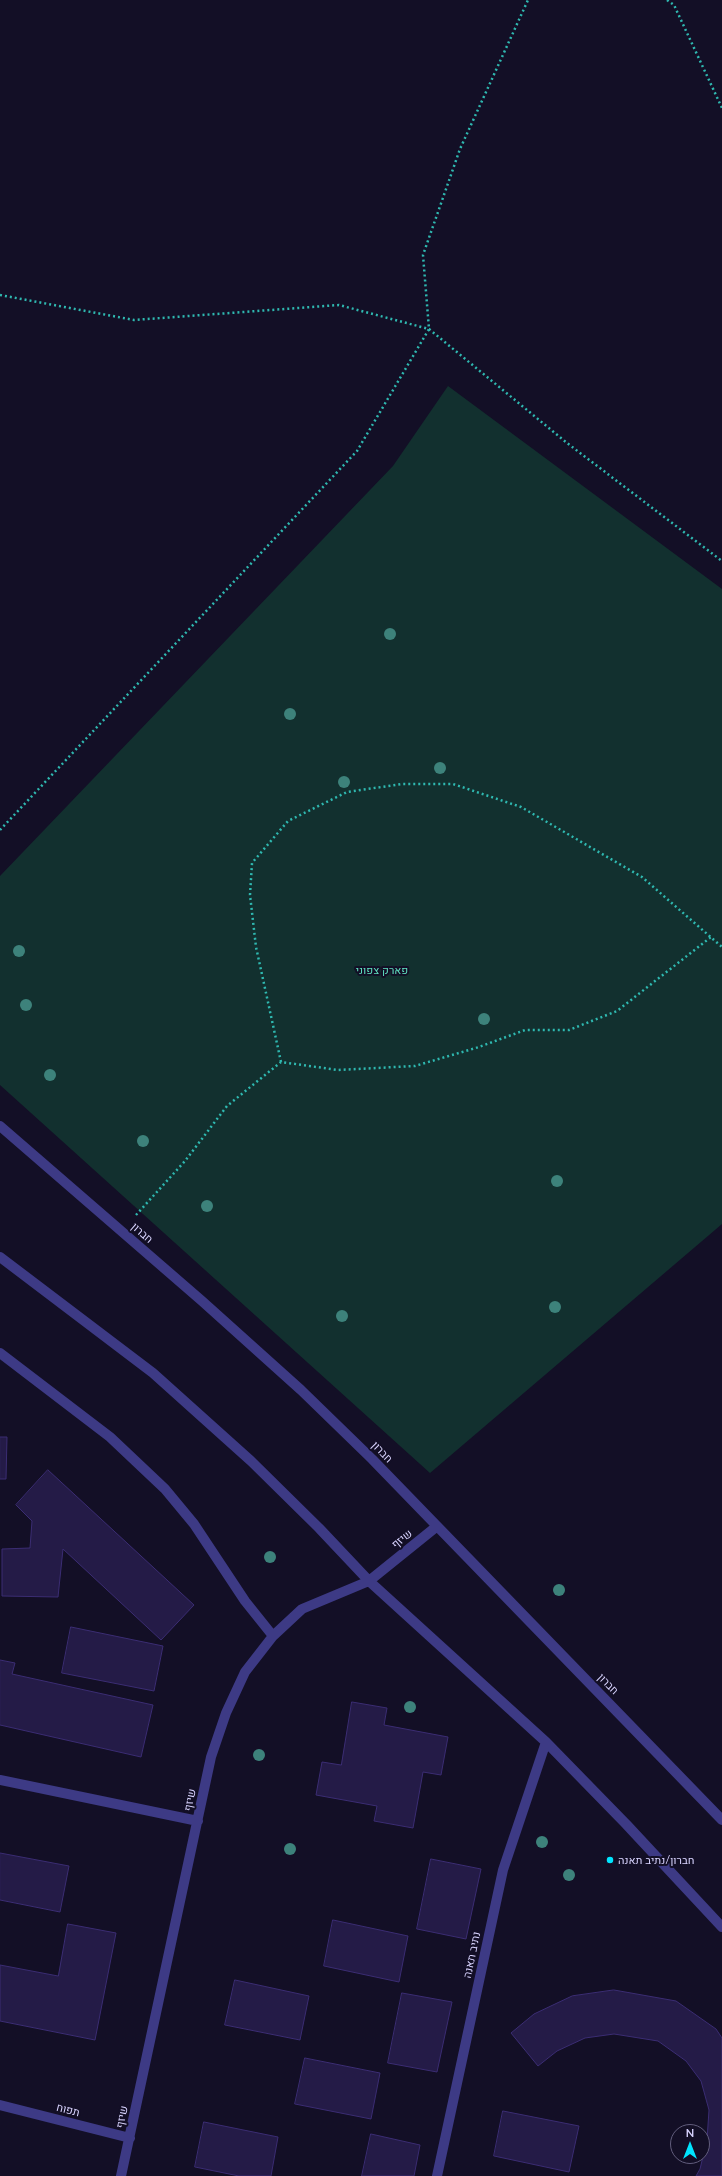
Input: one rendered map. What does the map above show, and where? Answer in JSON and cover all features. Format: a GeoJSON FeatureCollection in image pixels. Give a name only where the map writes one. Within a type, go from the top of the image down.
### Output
{"type":"FeatureCollection","features":[{"type":"Feature","properties":{"kind":"street","name":"חברון"},"geometry":{"type":"LineString","coordinates":[[0,1126],[301,1390],[372,1459],[436,1527],[722,1820]]}},
{"type":"Feature","properties":{"kind":"street"},"geometry":{"type":"LineString","coordinates":[[0,1257],[153,1373],[251,1461],[319,1528],[369,1581],[546,1742],[626,1824],[722,1927]]}},
{"type":"Feature","properties":{"kind":"street"},"geometry":{"type":"LineString","coordinates":[[0,1354],[110,1437],[165,1489],[194,1524],[245,1601],[272,1636]]}},
{"type":"Feature","properties":{"kind":"street","name":"שיזף"},"geometry":{"type":"LineString","coordinates":[[121,2176],[212,1757],[226,1713],[245,1672],[272,1636],[302,1609],[369,1581],[436,1527]]}},
{"type":"Feature","properties":{"kind":"street","name":"נתיב תאנה"},"geometry":{"type":"LineString","coordinates":[[437,2176],[503,1870],[546,1742]]}},
{"type":"Feature","properties":{"kind":"street"},"geometry":{"type":"LineString","coordinates":[[0,1780],[198,1821]]}},
{"type":"Feature","properties":{"kind":"street","name":"תפוח"},"geometry":{"type":"LineString","coordinates":[[0,2105],[130,2138]]}},
{"type":"Feature","properties":{"kind":"path"},"geometry":{"type":"LineString","coordinates":[[0,830],[357,451],[429,329],[423,255],[460,149],[528,0]]}},
{"type":"Feature","properties":{"kind":"path"},"geometry":{"type":"LineString","coordinates":[[667,0],[674,5],[722,108]]}},
{"type":"Feature","properties":{"kind":"path"},"geometry":{"type":"LineString","coordinates":[[0,295],[134,320],[339,305],[429,329],[567,443],[722,561]]}},
{"type":"Feature","properties":{"kind":"path"},"geometry":{"type":"LineString","coordinates":[[281,1062],[256,947],[250,895],[252,863],[288,821],[347,792],[402,784],[453,784],[521,807],[642,877],[712,937],[722,948]]}},
{"type":"Feature","properties":{"kind":"path"},"geometry":{"type":"LineString","coordinates":[[122,1232],[185,1162],[227,1106],[281,1062],[338,1070],[415,1066],[479,1047],[525,1030],[569,1030],[617,1010],[712,937]]}},
{"type":"Feature","properties":{"kind":"green space","name":"פארק צפוני"},"geometry":{"type":"Polygon","coordinates":[[[448,386],[722,589],[722,1224],[430,1473],[0,1085],[0,876],[393,466],[448,386]]]}},
{"type":"Feature","properties":{"kind":"building"},"geometry":{"type":"Polygon","coordinates":[[[0,1437],[7,1437],[6,1479],[0,1479],[0,1437]]]}},
{"type":"Feature","properties":{"kind":"building"},"geometry":{"type":"Polygon","coordinates":[[[48,1470],[194,1605],[161,1640],[63,1549],[58,1597],[2,1596],[2,1549],[30,1548],[32,1521],[16,1505],[48,1470]]]}},
{"type":"Feature","properties":{"kind":"building"},"geometry":{"type":"Polygon","coordinates":[[[71,1627],[163,1646],[154,1691],[62,1673],[71,1627]]]}},
{"type":"Feature","properties":{"kind":"building"},"geometry":{"type":"Polygon","coordinates":[[[0,1660],[15,1663],[12,1674],[153,1705],[141,1757],[0,1725],[0,1660]]]}},
{"type":"Feature","properties":{"kind":"building"},"geometry":{"type":"Polygon","coordinates":[[[352,1702],[387,1708],[384,1725],[448,1737],[441,1775],[423,1772],[413,1828],[374,1821],[377,1806],[316,1795],[322,1762],[341,1765],[352,1702]]]}},
{"type":"Feature","properties":{"kind":"building"},"geometry":{"type":"Polygon","coordinates":[[[0,1853],[69,1866],[60,1912],[0,1900],[0,1853]]]}},
{"type":"Feature","properties":{"kind":"building"},"geometry":{"type":"Polygon","coordinates":[[[431,1859],[481,1869],[466,1939],[417,1929],[431,1859]]]}},
{"type":"Feature","properties":{"kind":"building"},"geometry":{"type":"Polygon","coordinates":[[[333,1920],[408,1936],[399,1982],[324,1966],[333,1920]]]}},
{"type":"Feature","properties":{"kind":"building"},"geometry":{"type":"Polygon","coordinates":[[[68,1924],[116,1933],[95,2040],[0,2021],[0,1965],[58,1976],[68,1924]]]}},
{"type":"Feature","properties":{"kind":"building"},"geometry":{"type":"Polygon","coordinates":[[[235,1980],[309,1996],[300,2040],[225,2025],[235,1980]]]}},
{"type":"Feature","properties":{"kind":"building"},"geometry":{"type":"Polygon","coordinates":[[[614,1990],[676,2001],[716,2029],[722,2038],[722,2176],[696,2176],[701,2164],[710,2164],[709,2110],[701,2081],[686,2061],[658,2041],[614,2034],[585,2038],[557,2051],[538,2066],[511,2033],[534,2014],[572,1996],[614,1990]]]}},
{"type":"Feature","properties":{"kind":"building"},"geometry":{"type":"Polygon","coordinates":[[[402,1993],[452,2002],[437,2072],[388,2063],[402,1993]]]}},
{"type":"Feature","properties":{"kind":"building"},"geometry":{"type":"Polygon","coordinates":[[[305,2058],[380,2073],[371,2119],[295,2104],[305,2058]]]}},
{"type":"Feature","properties":{"kind":"building"},"geometry":{"type":"Polygon","coordinates":[[[503,2111],[579,2126],[569,2172],[494,2156],[503,2111]]]}},
{"type":"Feature","properties":{"kind":"building"},"geometry":{"type":"Polygon","coordinates":[[[204,2122],[278,2137],[271,2176],[239,2176],[195,2167],[204,2122]]]}},
{"type":"Feature","properties":{"kind":"building"},"geometry":{"type":"Polygon","coordinates":[[[371,2134],[420,2145],[414,2176],[362,2176],[371,2134]]]}},
{"type":"Feature","properties":{"kind":"place","name":"חברון/נתיב תאנה"},"geometry":{"type":"Point","coordinates":[610,1860]}}]}
